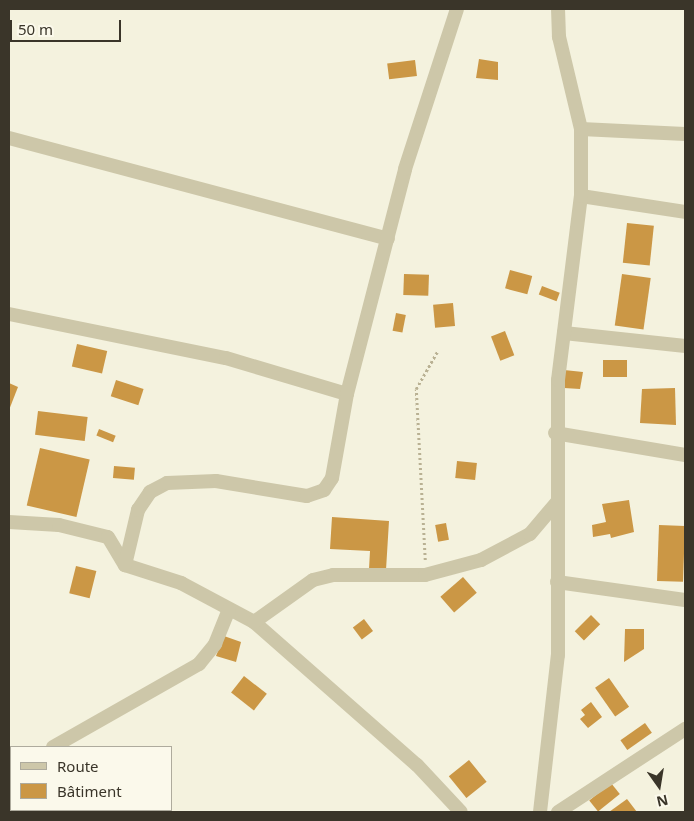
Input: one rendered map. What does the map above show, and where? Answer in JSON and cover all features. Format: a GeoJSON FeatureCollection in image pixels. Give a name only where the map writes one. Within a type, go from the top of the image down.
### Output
{"type":"FeatureCollection","features":[{"type":"Feature","properties":{"kind":"street"},"geometry":{"type":"LineString","coordinates":[[125,565],[138,510],[150,492],[167,482],[216,481],[307,496],[324,490],[332,478],[347,394],[388,239],[457,9]]}},
{"type":"Feature","properties":{"kind":"street"},"geometry":{"type":"LineString","coordinates":[[540,812],[558,655],[555,433],[564,333],[581,196],[581,129],[559,37],[558,9]]}},
{"type":"Feature","properties":{"kind":"street"},"geometry":{"type":"LineString","coordinates":[[581,129],[685,134]]}},
{"type":"Feature","properties":{"kind":"street"},"geometry":{"type":"LineString","coordinates":[[9,138],[388,239]]}},
{"type":"Feature","properties":{"kind":"street"},"geometry":{"type":"LineString","coordinates":[[581,196],[685,212]]}},
{"type":"Feature","properties":{"kind":"street"},"geometry":{"type":"LineString","coordinates":[[9,314],[226,358],[347,394]]}},
{"type":"Feature","properties":{"kind":"street"},"geometry":{"type":"LineString","coordinates":[[564,333],[685,346]]}},
{"type":"Feature","properties":{"kind":"street"},"geometry":{"type":"LineString","coordinates":[[555,433],[685,455]]}},
{"type":"Feature","properties":{"kind":"street"},"geometry":{"type":"LineString","coordinates":[[254,622],[313,580],[332,575],[425,575],[513,546],[557,502]]}},
{"type":"Feature","properties":{"kind":"street"},"geometry":{"type":"LineString","coordinates":[[9,522],[45,523],[108,537],[125,565],[182,583],[254,622],[417,765],[461,812]]}},
{"type":"Feature","properties":{"kind":"street"},"geometry":{"type":"LineString","coordinates":[[557,582],[685,600]]}},
{"type":"Feature","properties":{"kind":"street"},"geometry":{"type":"LineString","coordinates":[[55,746],[199,664],[216,644],[229,610]]}},
{"type":"Feature","properties":{"kind":"street"},"geometry":{"type":"LineString","coordinates":[[558,812],[685,729]]}},
{"type":"Feature","properties":{"kind":"path"},"geometry":{"type":"LineString","coordinates":[[425,575],[416,389],[437,352]]}},
{"type":"Feature","properties":{"kind":"building"},"geometry":{"type":"Polygon","coordinates":[[[479,59],[498,62],[498,80],[476,78],[479,59]]]}},
{"type":"Feature","properties":{"kind":"building"},"geometry":{"type":"Polygon","coordinates":[[[415,60],[417,76],[389,79],[387,63],[415,60]]]}},
{"type":"Feature","properties":{"kind":"building"},"geometry":{"type":"Polygon","coordinates":[[[627,223],[654,226],[650,266],[623,263],[627,223]]]}},
{"type":"Feature","properties":{"kind":"building"},"geometry":{"type":"Polygon","coordinates":[[[510,270],[532,276],[527,294],[505,288],[510,270]]]}},
{"type":"Feature","properties":{"kind":"building"},"geometry":{"type":"Polygon","coordinates":[[[404,274],[429,275],[428,296],[403,295],[404,274]]]}},
{"type":"Feature","properties":{"kind":"building"},"geometry":{"type":"Polygon","coordinates":[[[622,274],[651,278],[643,330],[615,325],[622,274]]]}},
{"type":"Feature","properties":{"kind":"building"},"geometry":{"type":"Polygon","coordinates":[[[542,286],[560,293],[557,301],[539,294],[542,286]]]}},
{"type":"Feature","properties":{"kind":"building"},"geometry":{"type":"Polygon","coordinates":[[[453,303],[455,326],[435,328],[433,305],[453,303]]]}},
{"type":"Feature","properties":{"kind":"building"},"geometry":{"type":"Polygon","coordinates":[[[396,313],[406,315],[402,333],[393,331],[396,313]]]}},
{"type":"Feature","properties":{"kind":"building"},"geometry":{"type":"Polygon","coordinates":[[[505,331],[514,355],[500,361],[491,336],[505,331]]]}},
{"type":"Feature","properties":{"kind":"building"},"geometry":{"type":"Polygon","coordinates":[[[77,344],[107,351],[102,373],[72,366],[77,344]]]}},
{"type":"Feature","properties":{"kind":"building"},"geometry":{"type":"Polygon","coordinates":[[[603,360],[627,360],[627,377],[603,377],[603,360]]]}},
{"type":"Feature","properties":{"kind":"building"},"geometry":{"type":"Polygon","coordinates":[[[564,370],[583,372],[580,389],[564,388],[564,370]]]}},
{"type":"Feature","properties":{"kind":"building"},"geometry":{"type":"Polygon","coordinates":[[[116,380],[144,389],[138,405],[111,396],[116,380]]]}},
{"type":"Feature","properties":{"kind":"building"},"geometry":{"type":"Polygon","coordinates":[[[9,383],[18,387],[9,410],[9,383]]]}},
{"type":"Feature","properties":{"kind":"building"},"geometry":{"type":"Polygon","coordinates":[[[675,388],[676,425],[640,423],[642,389],[675,388]]]}},
{"type":"Feature","properties":{"kind":"building"},"geometry":{"type":"Polygon","coordinates":[[[38,411],[88,417],[85,441],[35,435],[38,411]]]}},
{"type":"Feature","properties":{"kind":"building"},"geometry":{"type":"Polygon","coordinates":[[[99,429],[116,436],[113,442],[96,435],[99,429]]]}},
{"type":"Feature","properties":{"kind":"building"},"geometry":{"type":"Polygon","coordinates":[[[40,448],[90,459],[76,517],[27,505],[40,448]]]}},
{"type":"Feature","properties":{"kind":"building"},"geometry":{"type":"Polygon","coordinates":[[[457,461],[477,463],[475,480],[455,478],[457,461]]]}},
{"type":"Feature","properties":{"kind":"building"},"geometry":{"type":"Polygon","coordinates":[[[114,466],[135,468],[134,480],[113,478],[114,466]]]}},
{"type":"Feature","properties":{"kind":"building"},"geometry":{"type":"Polygon","coordinates":[[[629,500],[634,532],[611,538],[610,534],[593,537],[592,525],[606,522],[602,504],[629,500]]]}},
{"type":"Feature","properties":{"kind":"building"},"geometry":{"type":"Polygon","coordinates":[[[332,517],[389,521],[386,570],[369,569],[370,551],[330,549],[332,517]]]}},
{"type":"Feature","properties":{"kind":"building"},"geometry":{"type":"Polygon","coordinates":[[[446,523],[449,540],[438,542],[435,525],[446,523]]]}},
{"type":"Feature","properties":{"kind":"building"},"geometry":{"type":"Polygon","coordinates":[[[659,525],[685,526],[683,582],[657,581],[659,525]]]}},
{"type":"Feature","properties":{"kind":"building"},"geometry":{"type":"Polygon","coordinates":[[[76,566],[96,571],[90,598],[69,593],[76,566]]]}},
{"type":"Feature","properties":{"kind":"building"},"geometry":{"type":"Polygon","coordinates":[[[463,577],[477,593],[454,613],[440,597],[463,577]]]}},
{"type":"Feature","properties":{"kind":"building"},"geometry":{"type":"Polygon","coordinates":[[[591,615],[600,624],[584,640],[575,631],[591,615]]]}},
{"type":"Feature","properties":{"kind":"building"},"geometry":{"type":"Polygon","coordinates":[[[364,619],[373,631],[362,639],[353,627],[364,619]]]}},
{"type":"Feature","properties":{"kind":"building"},"geometry":{"type":"Polygon","coordinates":[[[625,629],[644,629],[644,649],[624,662],[625,629]]]}},
{"type":"Feature","properties":{"kind":"building"},"geometry":{"type":"Polygon","coordinates":[[[224,636],[241,642],[236,662],[216,656],[224,636]]]}},
{"type":"Feature","properties":{"kind":"building"},"geometry":{"type":"Polygon","coordinates":[[[244,676],[267,694],[254,710],[231,693],[244,676]]]}},
{"type":"Feature","properties":{"kind":"building"},"geometry":{"type":"Polygon","coordinates":[[[609,678],[629,707],[615,716],[595,688],[609,678]]]}},
{"type":"Feature","properties":{"kind":"building"},"geometry":{"type":"Polygon","coordinates":[[[591,702],[602,717],[588,728],[580,719],[585,715],[581,710],[591,702]]]}},
{"type":"Feature","properties":{"kind":"building"},"geometry":{"type":"Polygon","coordinates":[[[645,723],[652,733],[627,750],[620,740],[645,723]]]}},
{"type":"Feature","properties":{"kind":"building"},"geometry":{"type":"Polygon","coordinates":[[[469,760],[487,782],[466,798],[449,776],[469,760]]]}},
{"type":"Feature","properties":{"kind":"building"},"geometry":{"type":"Polygon","coordinates":[[[611,783],[620,794],[598,812],[589,801],[611,783]]]}},
{"type":"Feature","properties":{"kind":"building"},"geometry":{"type":"Polygon","coordinates":[[[627,799],[637,812],[609,812],[627,799]]]}}]}
